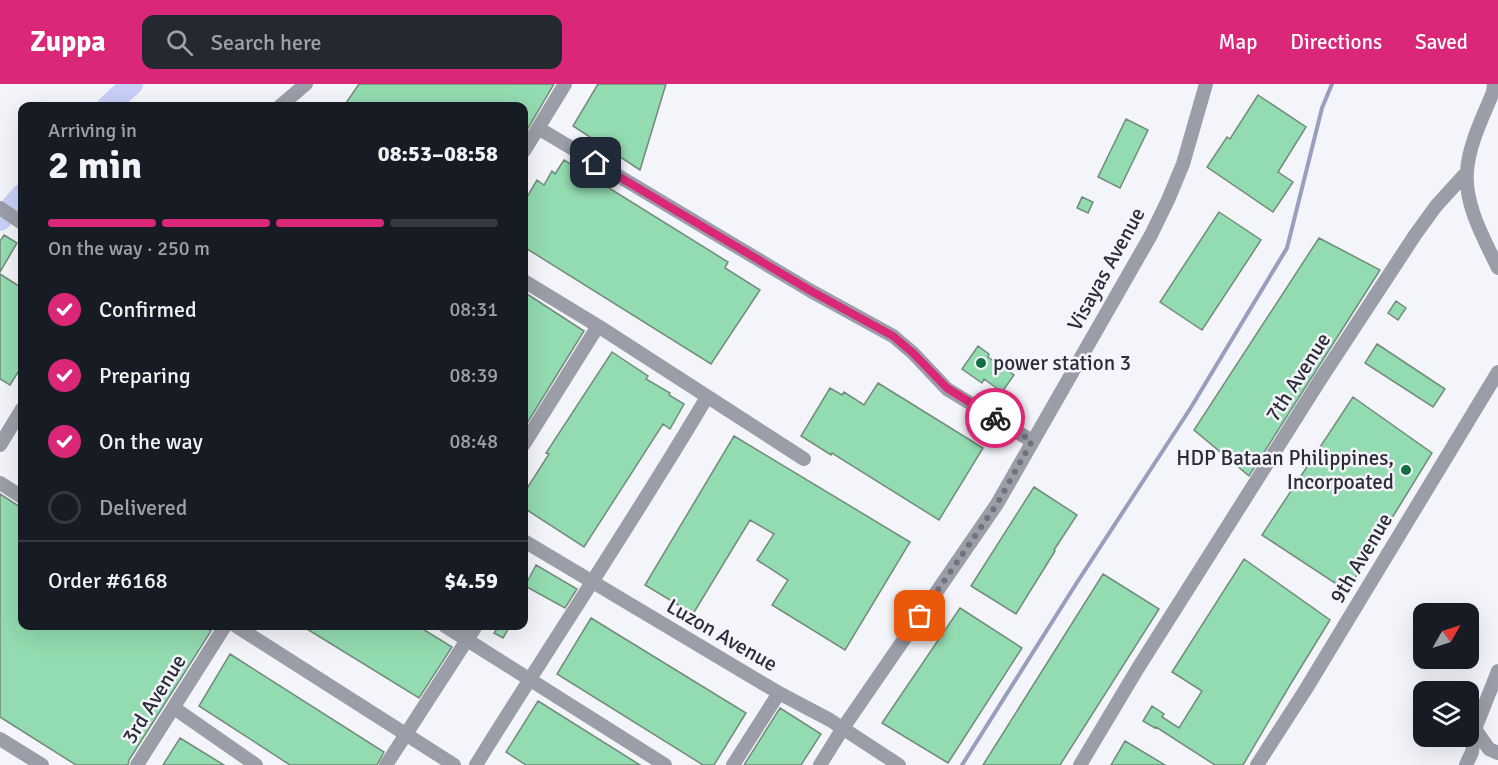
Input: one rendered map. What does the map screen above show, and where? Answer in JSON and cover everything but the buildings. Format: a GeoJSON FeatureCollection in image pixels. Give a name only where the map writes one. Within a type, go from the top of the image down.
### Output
{"type":"FeatureCollection","features":[{"type":"Feature","properties":{"kind":"street"},"geometry":{"type":"LineString","coordinates":[[285,102],[306,84]]}},
{"type":"Feature","properties":{"kind":"street"},"geometry":{"type":"LineString","coordinates":[[528,144],[565,84]]}},
{"type":"Feature","properties":{"kind":"street","name":"Visayas Avenue"},"geometry":{"type":"LineString","coordinates":[[820,765],[997,504],[1151,235],[1182,164],[1206,84]]}},
{"type":"Feature","properties":{"kind":"street"},"geometry":{"type":"LineString","coordinates":[[1494,84],[1473,144],[1467,172],[1474,213],[1498,268]]}},
{"type":"Feature","properties":{"kind":"street"},"geometry":{"type":"LineString","coordinates":[[538,128],[811,291],[893,336],[947,388],[1032,441]]}},
{"type":"Feature","properties":{"kind":"street","name":"7th Avenue"},"geometry":{"type":"LineString","coordinates":[[1080,765],[1138,668],[1415,235],[1436,206],[1467,172]]}},
{"type":"Feature","properties":{"kind":"street"},"geometry":{"type":"LineString","coordinates":[[4,211],[18,220]]}},
{"type":"Feature","properties":{"kind":"street"},"geometry":{"type":"LineString","coordinates":[[528,283],[804,459]]}},
{"type":"Feature","properties":{"kind":"street"},"geometry":{"type":"LineString","coordinates":[[528,438],[598,326]]}},
{"type":"Feature","properties":{"kind":"street","name":"9th Avenue"},"geometry":{"type":"LineString","coordinates":[[1257,765],[1306,690],[1498,372]]}},
{"type":"Feature","properties":{"kind":"street"},"geometry":{"type":"LineString","coordinates":[[476,765],[707,397]]}},
{"type":"Feature","properties":{"kind":"street"},"geometry":{"type":"LineString","coordinates":[[0,445],[18,416]]}},
{"type":"Feature","properties":{"kind":"street"},"geometry":{"type":"LineString","coordinates":[[0,483],[18,494]]}},
{"type":"Feature","properties":{"kind":"street","name":"Luzon Avenue"},"geometry":{"type":"LineString","coordinates":[[528,549],[592,583],[843,728],[899,765]]}},
{"type":"Feature","properties":{"kind":"street","name":"3rd Avenue"},"geometry":{"type":"LineString","coordinates":[[137,765],[223,630]]}},
{"type":"Feature","properties":{"kind":"street"},"geometry":{"type":"LineString","coordinates":[[242,630],[454,765]]}},
{"type":"Feature","properties":{"kind":"street"},"geometry":{"type":"LineString","coordinates":[[451,630],[665,765]]}},
{"type":"Feature","properties":{"kind":"street"},"geometry":{"type":"LineString","coordinates":[[386,765],[473,630]]}},
{"type":"Feature","properties":{"kind":"street"},"geometry":{"type":"LineString","coordinates":[[1479,719],[1498,671]]}},
{"type":"Feature","properties":{"kind":"street"},"geometry":{"type":"LineString","coordinates":[[733,765],[779,693]]}},
{"type":"Feature","properties":{"kind":"street"},"geometry":{"type":"LineString","coordinates":[[174,708],[256,765]]}},
{"type":"Feature","properties":{"kind":"street"},"geometry":{"type":"LineString","coordinates":[[1479,735],[1489,749],[1498,753]]}},
{"type":"Feature","properties":{"kind":"street"},"geometry":{"type":"LineString","coordinates":[[0,739],[42,765]]}},
{"type":"Feature","properties":{"kind":"street"},"geometry":{"type":"LineString","coordinates":[[1466,765],[1473,747]]}},
{"type":"Feature","properties":{"kind":"waterway"},"geometry":{"type":"LineString","coordinates":[[112,102],[132,84]]}},
{"type":"Feature","properties":{"kind":"waterway"},"geometry":{"type":"LineString","coordinates":[[962,765],[1190,409],[1287,248],[1322,108],[1332,84]]}},
{"type":"Feature","properties":{"kind":"waterway"},"geometry":{"type":"LineString","coordinates":[[0,220],[18,200]]}},
{"type":"Feature","properties":{"kind":"way so far"},"geometry":{"type":"LineString","coordinates":[[920,616],[997,504],[1032,441],[995,418]]}},
{"type":"Feature","properties":{"kind":"place","name":"power station 3"},"geometry":{"type":"Point","coordinates":[981,363]}},
{"type":"Feature","properties":{"kind":"place","name":"HDP Bataan Philippines, Incorpoated"},"geometry":{"type":"Point","coordinates":[1406,470]}},
{"type":"Feature","properties":{"kind":"route"},"geometry":{"type":"LineString","coordinates":[[596,163],[811,291],[893,336],[947,388],[995,418]]}}]}
